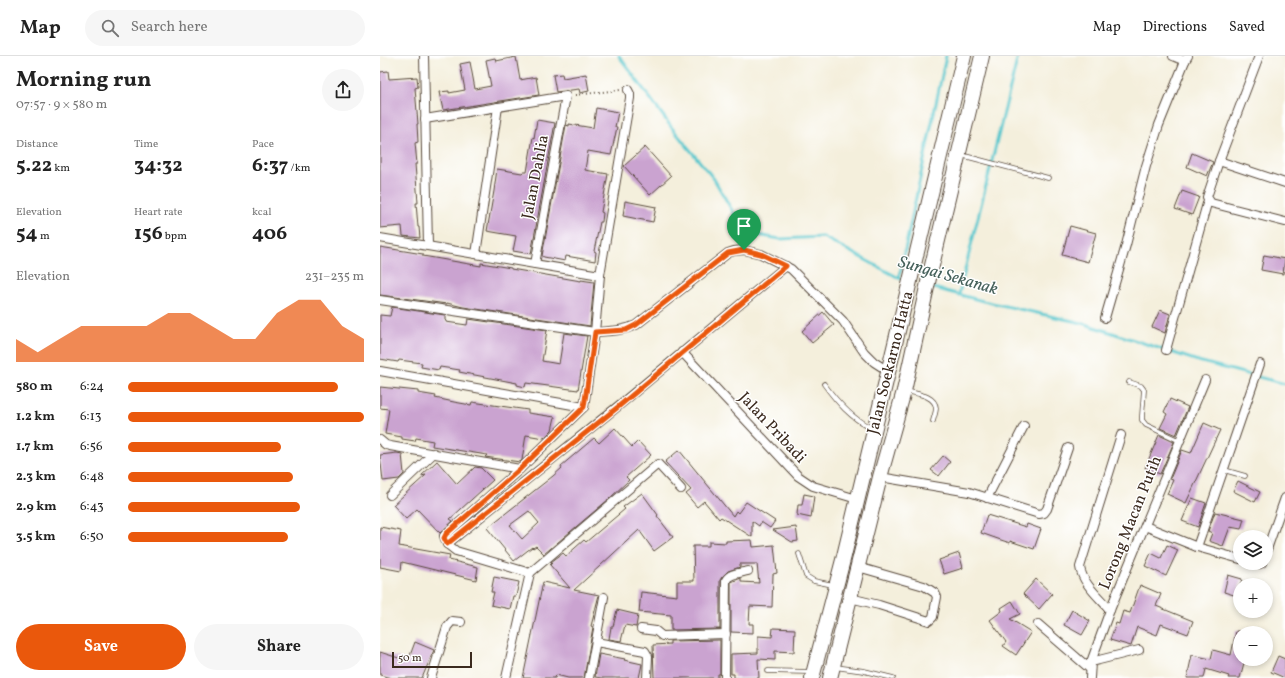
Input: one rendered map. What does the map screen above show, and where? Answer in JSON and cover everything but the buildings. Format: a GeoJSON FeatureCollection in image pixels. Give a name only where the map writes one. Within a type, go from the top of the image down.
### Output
{"type":"FeatureCollection","features":[{"type":"Feature","properties":{"kind":"highway","name":"Jalan Soekarno Hatta"},"geometry":{"type":"LineString","coordinates":[[813,675],[964,56]]}},
{"type":"Feature","properties":{"kind":"highway","name":"Jalan Soekarno Hatta"},"geometry":{"type":"LineString","coordinates":[[831,673],[880,477],[904,391],[929,278],[982,56]]}},
{"type":"Feature","properties":{"kind":"street"},"geometry":{"type":"LineString","coordinates":[[424,56],[428,246]]}},
{"type":"Feature","properties":{"kind":"street"},"geometry":{"type":"LineString","coordinates":[[1105,318],[1126,245],[1146,166],[1159,125],[1187,59],[1173,56]]}},
{"type":"Feature","properties":{"kind":"street"},"geometry":{"type":"LineString","coordinates":[[1166,350],[1208,200],[1207,197],[1259,56]]}},
{"type":"Feature","properties":{"kind":"street"},"geometry":{"type":"LineString","coordinates":[[530,573],[456,551],[447,544],[444,538],[446,534],[520,469],[584,407],[595,332],[600,275],[630,98],[628,90]]}},
{"type":"Feature","properties":{"kind":"street"},"geometry":{"type":"LineString","coordinates":[[425,120],[566,96]]}},
{"type":"Feature","properties":{"kind":"street","name":"Jalan Dahlia"},"geometry":{"type":"LineString","coordinates":[[535,264],[566,96]]}},
{"type":"Feature","properties":{"kind":"street"},"geometry":{"type":"LineString","coordinates":[[476,254],[498,107]]}},
{"type":"Feature","properties":{"kind":"street"},"geometry":{"type":"LineString","coordinates":[[1219,161],[1285,183]]}},
{"type":"Feature","properties":{"kind":"street"},"geometry":{"type":"LineString","coordinates":[[1208,200],[1211,203],[1285,222]]}},
{"type":"Feature","properties":{"kind":"street"},"geometry":{"type":"LineString","coordinates":[[380,238],[600,275]]}},
{"type":"Feature","properties":{"kind":"street"},"geometry":{"type":"LineString","coordinates":[[380,300],[595,332],[626,330],[636,325],[722,257],[734,251],[744,250],[761,254],[791,269],[843,321],[864,352],[874,362],[888,371]]}},
{"type":"Feature","properties":{"kind":"street"},"geometry":{"type":"LineString","coordinates":[[447,544],[618,407],[786,266]]}},
{"type":"Feature","properties":{"kind":"street","name":"Jalan Pribadi"},"geometry":{"type":"LineString","coordinates":[[682,352],[798,476],[813,486],[857,499]]}},
{"type":"Feature","properties":{"kind":"street"},"geometry":{"type":"LineString","coordinates":[[1197,547],[1259,366]]}},
{"type":"Feature","properties":{"kind":"street"},"geometry":{"type":"LineString","coordinates":[[380,371],[584,407]]}},
{"type":"Feature","properties":{"kind":"street","name":"Lorong Macan Putih"},"geometry":{"type":"LineString","coordinates":[[1090,670],[1110,610],[1205,380]]}},
{"type":"Feature","properties":{"kind":"street"},"geometry":{"type":"LineString","coordinates":[[987,498],[1024,426]]}},
{"type":"Feature","properties":{"kind":"street"},"geometry":{"type":"LineString","coordinates":[[1110,610],[1086,581],[1081,573],[1080,567],[1121,435]]}},
{"type":"Feature","properties":{"kind":"street"},"geometry":{"type":"LineString","coordinates":[[380,440],[386,445],[390,446],[520,469]]}},
{"type":"Feature","properties":{"kind":"street"},"geometry":{"type":"LineString","coordinates":[[880,477],[969,492],[1039,514],[1044,513],[1047,509],[1068,448]]}},
{"type":"Feature","properties":{"kind":"street"},"geometry":{"type":"LineString","coordinates":[[390,495],[434,453]]}},
{"type":"Feature","properties":{"kind":"street"},"geometry":{"type":"LineString","coordinates":[[506,678],[530,573],[658,464],[681,489]]}},
{"type":"Feature","properties":{"kind":"street"},"geometry":{"type":"LineString","coordinates":[[1273,532],[1285,498]]}},
{"type":"Feature","properties":{"kind":"street"},"geometry":{"type":"LineString","coordinates":[[1145,526],[1197,547],[1233,557]]}},
{"type":"Feature","properties":{"kind":"street"},"geometry":{"type":"LineString","coordinates":[[850,598],[879,605],[929,621],[933,617],[937,597],[935,593],[924,586],[858,567]]}},
{"type":"Feature","properties":{"kind":"street"},"geometry":{"type":"LineString","coordinates":[[725,678],[726,579],[738,573],[748,571]]}},
{"type":"Feature","properties":{"kind":"street"},"geometry":{"type":"LineString","coordinates":[[589,678],[604,597]]}},
{"type":"Feature","properties":{"kind":"street"},"geometry":{"type":"LineString","coordinates":[[431,678],[447,626],[452,621],[461,622]]}},
{"type":"Feature","properties":{"kind":"street"},"geometry":{"type":"LineString","coordinates":[[1038,624],[1090,670],[1139,650]]}},
{"type":"Feature","properties":{"kind":"street"},"geometry":{"type":"LineString","coordinates":[[641,629],[656,631],[662,636],[726,634]]}},
{"type":"Feature","properties":{"kind":"street"},"geometry":{"type":"LineString","coordinates":[[596,642],[645,651],[648,656],[647,678]]}},
{"type":"Feature","properties":{"kind":"lane"},"geometry":{"type":"LineString","coordinates":[[959,154],[1048,178]]}},
{"type":"Feature","properties":{"kind":"lane"},"geometry":{"type":"LineString","coordinates":[[1129,382],[1141,386],[1144,390],[1142,420],[1146,425],[1180,441]]}},
{"type":"Feature","properties":{"kind":"lane"},"geometry":{"type":"LineString","coordinates":[[824,384],[835,400],[850,415],[874,429]]}},
{"type":"Feature","properties":{"kind":"lane"},"geometry":{"type":"LineString","coordinates":[[904,391],[928,398],[933,401],[936,408],[933,421]]}},
{"type":"Feature","properties":{"kind":"lane"},"geometry":{"type":"LineString","coordinates":[[1224,470],[1245,476]]}},
{"type":"Feature","properties":{"kind":"lane"},"geometry":{"type":"LineString","coordinates":[[799,554],[806,576],[814,581],[836,585]]}},
{"type":"Feature","properties":{"kind":"lane"},"geometry":{"type":"LineString","coordinates":[[768,671],[813,675]]}},
{"type":"Feature","properties":{"kind":"lane"},"geometry":{"type":"LineString","coordinates":[[831,673],[864,671],[893,678]]}},
{"type":"Feature","properties":{"kind":"path"},"geometry":{"type":"LineString","coordinates":[[566,96],[624,89],[628,90]]}},
{"type":"Feature","properties":{"kind":"waterway","name":"Sungai Sekanak"},"geometry":{"type":"LineString","coordinates":[[619,56],[672,128],[714,179],[737,219],[752,234],[780,239],[823,237],[899,278],[906,280]]}},
{"type":"Feature","properties":{"kind":"waterway"},"geometry":{"type":"LineString","coordinates":[[899,278],[946,56]]}},
{"type":"Feature","properties":{"kind":"waterway"},"geometry":{"type":"LineString","coordinates":[[959,294],[1018,56]]}},
{"type":"Feature","properties":{"kind":"waterway","name":"Sungai Sekanak"},"geometry":{"type":"LineString","coordinates":[[930,287],[983,301],[1082,323],[1198,361],[1285,384]]}},
{"type":"Feature","properties":{"kind":"route"},"geometry":{"type":"LineString","coordinates":[[744,250],[761,254],[786,266],[618,407],[447,544],[444,538],[446,534],[520,469],[584,407],[595,332],[626,330],[636,325],[722,257],[734,251],[744,250]]}}]}
